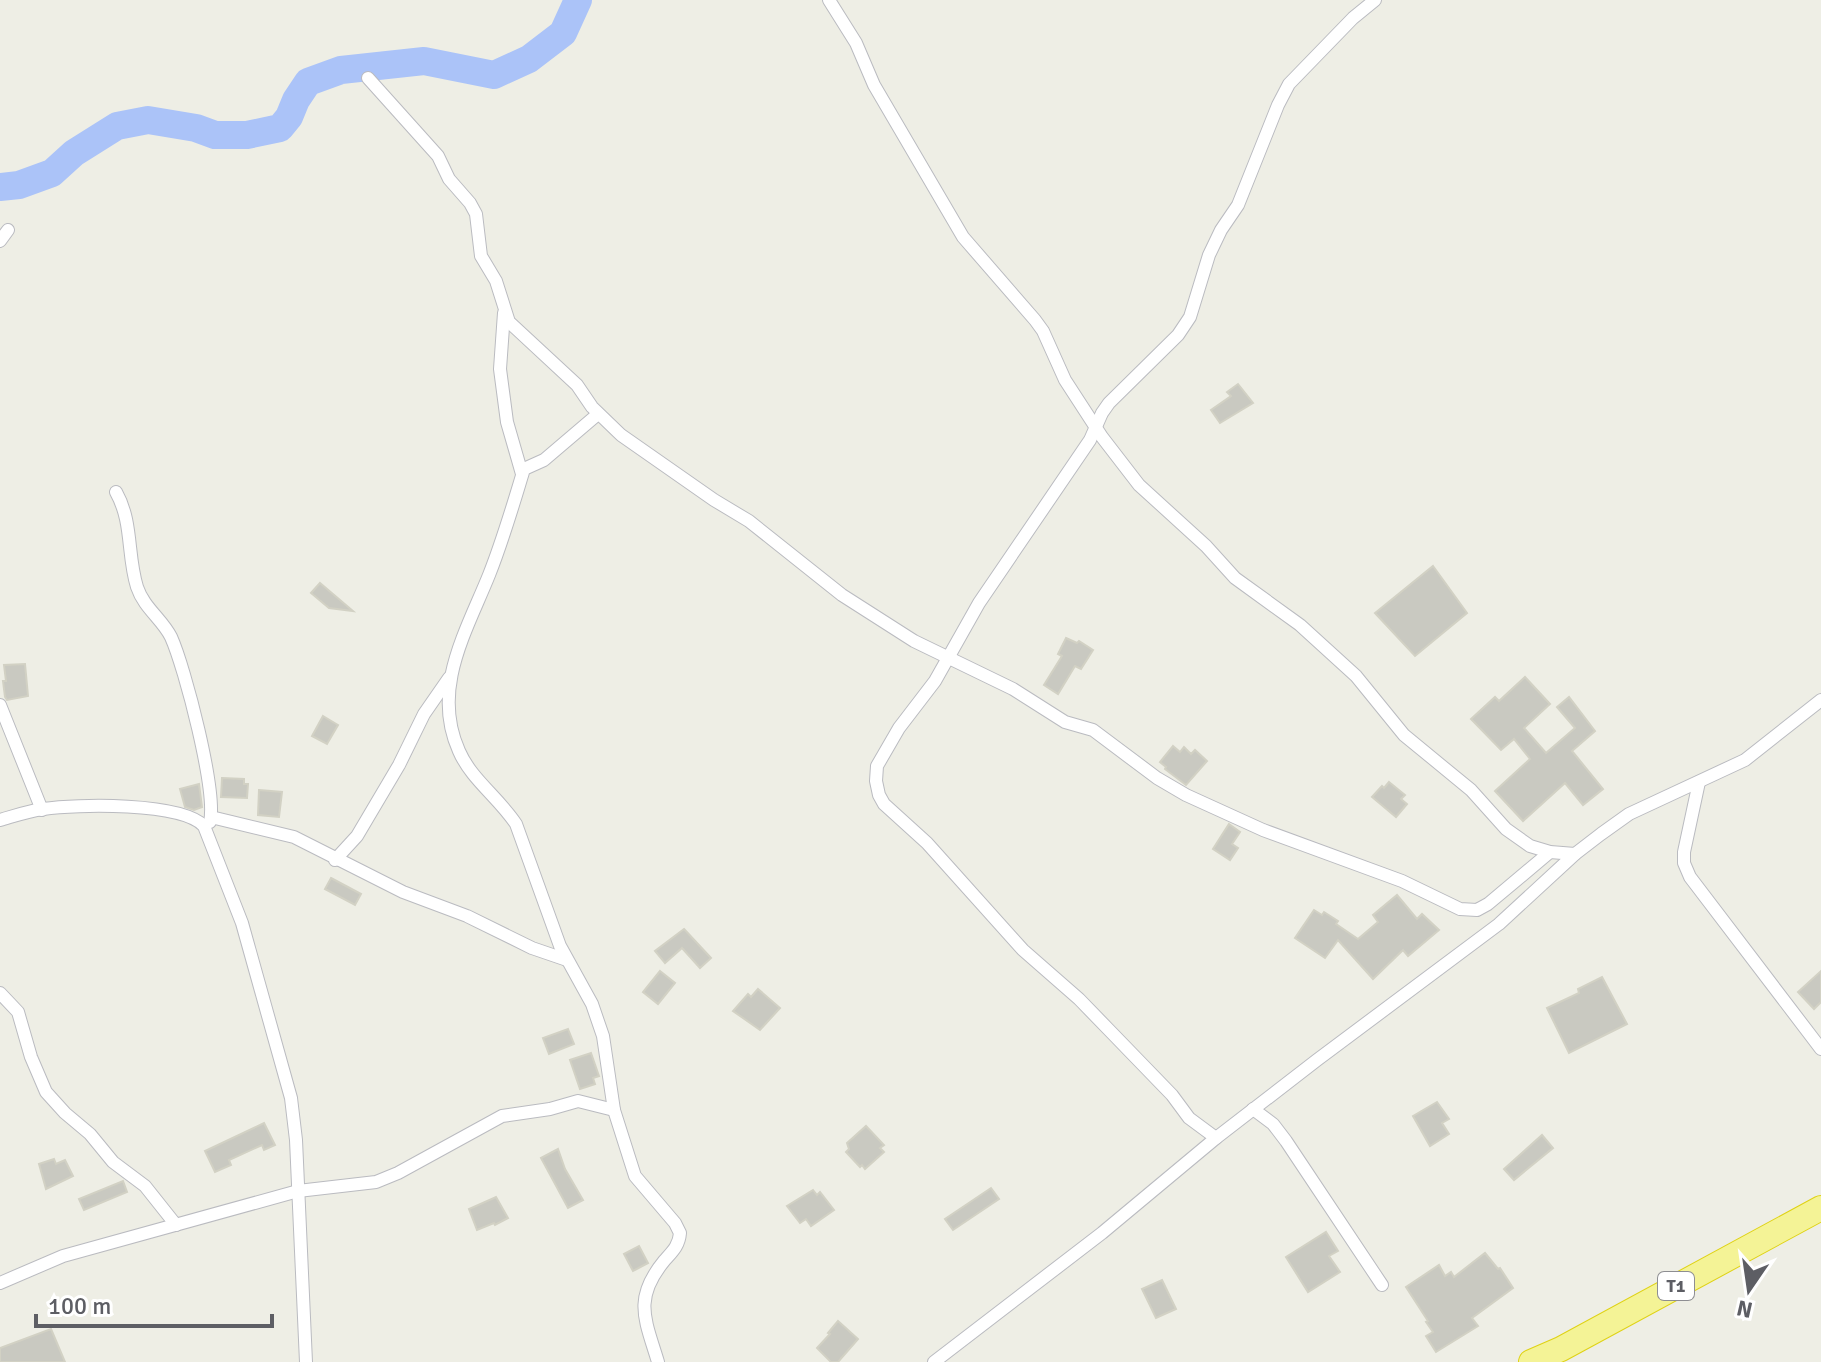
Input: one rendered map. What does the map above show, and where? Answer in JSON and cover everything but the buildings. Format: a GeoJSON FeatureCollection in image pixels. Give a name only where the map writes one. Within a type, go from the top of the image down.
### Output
{"type":"FeatureCollection","features":[{"type":"Feature","properties":{"kind":"highway","name":"T1"},"geometry":{"type":"LineString","coordinates":[[1531,1362],[1561,1349],[1821,1208]]}},
{"type":"Feature","properties":{"kind":"street"},"geometry":{"type":"LineString","coordinates":[[829,0],[856,43],[874,85],[963,237],[1043,331],[1058,367],[1113,453],[1139,485],[1206,546],[1235,578],[1300,625],[1356,676],[1404,735],[1471,790],[1506,829],[1530,846],[1550,852],[1575,854]]}},
{"type":"Feature","properties":{"kind":"street"},"geometry":{"type":"LineString","coordinates":[[1216,1138],[1189,1118],[1172,1095],[1079,999],[1023,950],[927,843],[884,804],[876,781],[877,766],[899,728],[949,657],[979,603],[1073,466],[1102,413],[1178,335],[1190,317],[1209,255],[1238,205],[1289,84],[1353,18],[1375,0]]}},
{"type":"Feature","properties":{"kind":"street"},"geometry":{"type":"LineString","coordinates":[[368,78],[438,156],[449,179],[470,203],[476,214],[481,256],[496,281],[509,322],[577,385],[598,414],[621,435],[758,527],[842,595],[914,641],[1013,689],[1065,722],[1093,730],[1157,778],[1197,801],[1263,830],[1402,881],[1460,909],[1477,910],[1488,904],[1550,852]]}},
{"type":"Feature","properties":{"kind":"street"},"geometry":{"type":"LineString","coordinates":[[504,313],[500,369],[507,422],[522,474],[518,496],[490,574],[452,665],[449,718],[456,745],[466,765],[504,806],[516,824],[567,960],[592,1004],[603,1036],[614,1110],[635,1176],[680,1233],[675,1249],[649,1282],[643,1296],[658,1362]]}},
{"type":"Feature","properties":{"kind":"street"},"geometry":{"type":"LineString","coordinates":[[522,474],[528,466],[544,460],[598,414]]}},
{"type":"Feature","properties":{"kind":"street"},"geometry":{"type":"LineString","coordinates":[[116,492],[126,516],[137,587],[143,602],[167,630],[181,669],[211,794],[207,833]]}},
{"type":"Feature","properties":{"kind":"street"},"geometry":{"type":"LineString","coordinates":[[335,860],[357,836],[399,765],[424,714],[451,676]]}},
{"type":"Feature","properties":{"kind":"street"},"geometry":{"type":"LineString","coordinates":[[934,1362],[1102,1233],[1253,1109],[1499,924],[1575,854],[1629,814],[1745,760],[1821,700]]}},
{"type":"Feature","properties":{"kind":"street"},"geometry":{"type":"LineString","coordinates":[[0,705],[42,810]]}},
{"type":"Feature","properties":{"kind":"street"},"geometry":{"type":"LineString","coordinates":[[1699,782],[1684,852],[1684,863],[1690,877],[1821,1049]]}},
{"type":"Feature","properties":{"kind":"street"},"geometry":{"type":"LineString","coordinates":[[0,820],[63,807],[156,809],[197,819],[207,833],[242,923],[291,1098],[296,1140],[306,1362]]}},
{"type":"Feature","properties":{"kind":"street"},"geometry":{"type":"LineString","coordinates":[[211,817],[283,833],[403,892],[567,960]]}},
{"type":"Feature","properties":{"kind":"street"},"geometry":{"type":"LineString","coordinates":[[0,993],[18,1012],[31,1057],[46,1092],[90,1134],[113,1162],[145,1186],[176,1225]]}},
{"type":"Feature","properties":{"kind":"street"},"geometry":{"type":"LineString","coordinates":[[0,1283],[63,1256],[298,1191],[343,1187],[389,1177],[502,1116],[550,1109],[578,1101],[614,1110]]}},
{"type":"Feature","properties":{"kind":"street"},"geometry":{"type":"LineString","coordinates":[[1253,1109],[1273,1124],[1286,1141],[1382,1285]]}},
{"type":"Feature","properties":{"kind":"waterway"},"geometry":{"type":"LineString","coordinates":[[0,187],[19,185],[52,173],[74,153],[117,126],[148,120],[196,128],[215,135],[247,135],[280,128],[308,82],[341,70],[424,61],[494,75],[529,59],[563,33],[578,0]]}}]}
